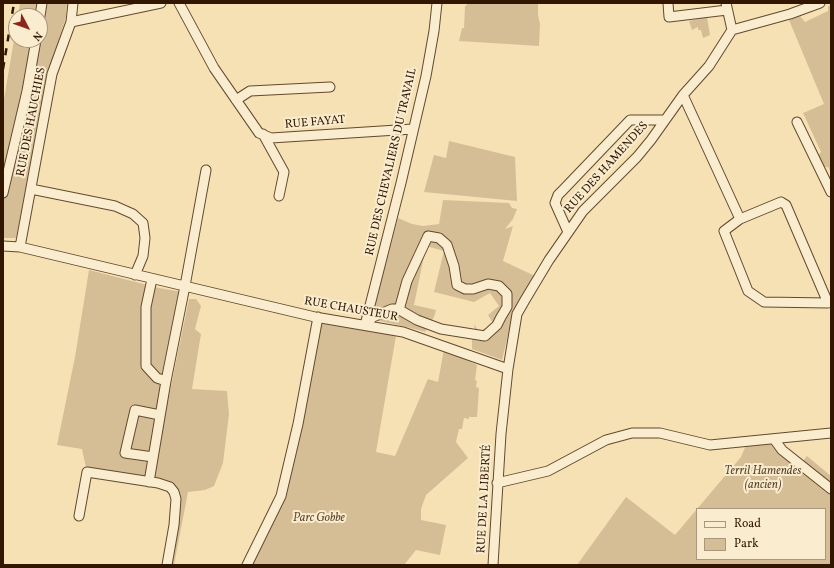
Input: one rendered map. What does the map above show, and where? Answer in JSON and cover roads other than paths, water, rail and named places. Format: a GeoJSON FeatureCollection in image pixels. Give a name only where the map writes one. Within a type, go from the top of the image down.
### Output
{"type":"FeatureCollection","features":[{"type":"Feature","properties":{"kind":"street","name":"RUE DES HAUCHIES"},"geometry":{"type":"LineString","coordinates":[[20,247],[52,74],[71,22],[73,3]]}},
{"type":"Feature","properties":{"kind":"street"},"geometry":{"type":"LineString","coordinates":[[71,22],[161,3]]}},
{"type":"Feature","properties":{"kind":"street"},"geometry":{"type":"LineString","coordinates":[[179,3],[214,68],[259,133],[263,134],[284,172],[279,196]]}},
{"type":"Feature","properties":{"kind":"street","name":"RUE DES CHEVALIERS DU TRAVAIL"},"geometry":{"type":"LineString","coordinates":[[365,325],[426,76],[438,3]]}},
{"type":"Feature","properties":{"kind":"street"},"geometry":{"type":"LineString","coordinates":[[668,3],[669,17],[726,7],[732,30],[790,14],[820,3]]}},
{"type":"Feature","properties":{"kind":"street","name":"RUE DES HAMENDES"},"geometry":{"type":"LineString","coordinates":[[501,434],[508,369],[517,314],[549,260],[583,211],[637,157],[651,140],[683,95],[709,66],[732,30]]}},
{"type":"Feature","properties":{"kind":"street"},"geometry":{"type":"LineString","coordinates":[[3,193],[27,91],[35,48]]}},
{"type":"Feature","properties":{"kind":"street"},"geometry":{"type":"LineString","coordinates":[[236,100],[250,91],[330,87]]}},
{"type":"Feature","properties":{"kind":"street"},"geometry":{"type":"LineString","coordinates":[[683,95],[740,219]]}},
{"type":"Feature","properties":{"kind":"street","name":"RUE DES HAMENDES"},"geometry":{"type":"LineString","coordinates":[[568,232],[556,203],[558,195],[562,190],[630,120],[664,120]]}},
{"type":"Feature","properties":{"kind":"street"},"geometry":{"type":"LineString","coordinates":[[797,122],[831,192]]}},
{"type":"Feature","properties":{"kind":"street","name":"RUE FAYAT"},"geometry":{"type":"LineString","coordinates":[[263,134],[271,138],[276,138],[413,128]]}},
{"type":"Feature","properties":{"kind":"street"},"geometry":{"type":"LineString","coordinates":[[149,482],[166,381],[186,286],[206,170]]}},
{"type":"Feature","properties":{"kind":"street"},"geometry":{"type":"LineString","coordinates":[[31,189],[115,206],[133,214],[143,223],[145,238],[143,256],[135,274]]}},
{"type":"Feature","properties":{"kind":"street"},"geometry":{"type":"LineString","coordinates":[[781,202],[786,205],[830,303],[764,302],[748,291],[724,231],[740,219],[781,202]]}},
{"type":"Feature","properties":{"kind":"street"},"geometry":{"type":"LineString","coordinates":[[365,325],[374,317],[392,309],[399,310],[417,320],[441,329],[485,336],[497,325],[507,307],[507,294],[499,286],[488,284],[473,289],[464,289],[457,285],[454,266],[447,246],[439,238],[428,236],[406,281],[399,310]]}},
{"type":"Feature","properties":{"kind":"street","name":"RUE CHAUSTEUR"},"geometry":{"type":"LineString","coordinates":[[3,246],[20,247],[318,317],[403,332],[508,369]]}},
{"type":"Feature","properties":{"kind":"street"},"geometry":{"type":"LineString","coordinates":[[152,278],[146,307],[146,366],[157,378],[166,381]]}},
{"type":"Feature","properties":{"kind":"street"},"geometry":{"type":"LineString","coordinates":[[247,565],[281,496],[298,424],[318,317]]}},
{"type":"Feature","properties":{"kind":"street"},"geometry":{"type":"LineString","coordinates":[[153,457],[125,453],[135,410],[160,415]]}},
{"type":"Feature","properties":{"kind":"street"},"geometry":{"type":"LineString","coordinates":[[497,483],[548,471],[606,440],[632,433],[660,433],[710,445],[831,433]]}},
{"type":"Feature","properties":{"kind":"street","name":"RUE DE LA LIBERTÉ"},"geometry":{"type":"LineString","coordinates":[[493,565],[501,434]]}},
{"type":"Feature","properties":{"kind":"street"},"geometry":{"type":"LineString","coordinates":[[774,439],[782,450],[831,489]]}},
{"type":"Feature","properties":{"kind":"street"},"geometry":{"type":"LineString","coordinates":[[79,516],[87,472],[170,487],[174,492],[176,499],[174,525],[167,565]]}},
{"type":"Feature","properties":{"kind":"railway"},"geometry":{"type":"LineString","coordinates":[[3,69],[14,3]]}},
{"type":"Feature","properties":{"kind":"park label","name":"Terril Hamendes (ancien)"},"geometry":{"type":"Point","coordinates":[763,479]}},
{"type":"Feature","properties":{"kind":"park label","name":"Parc Gobbe"},"geometry":{"type":"Point","coordinates":[319,519]}}]}
